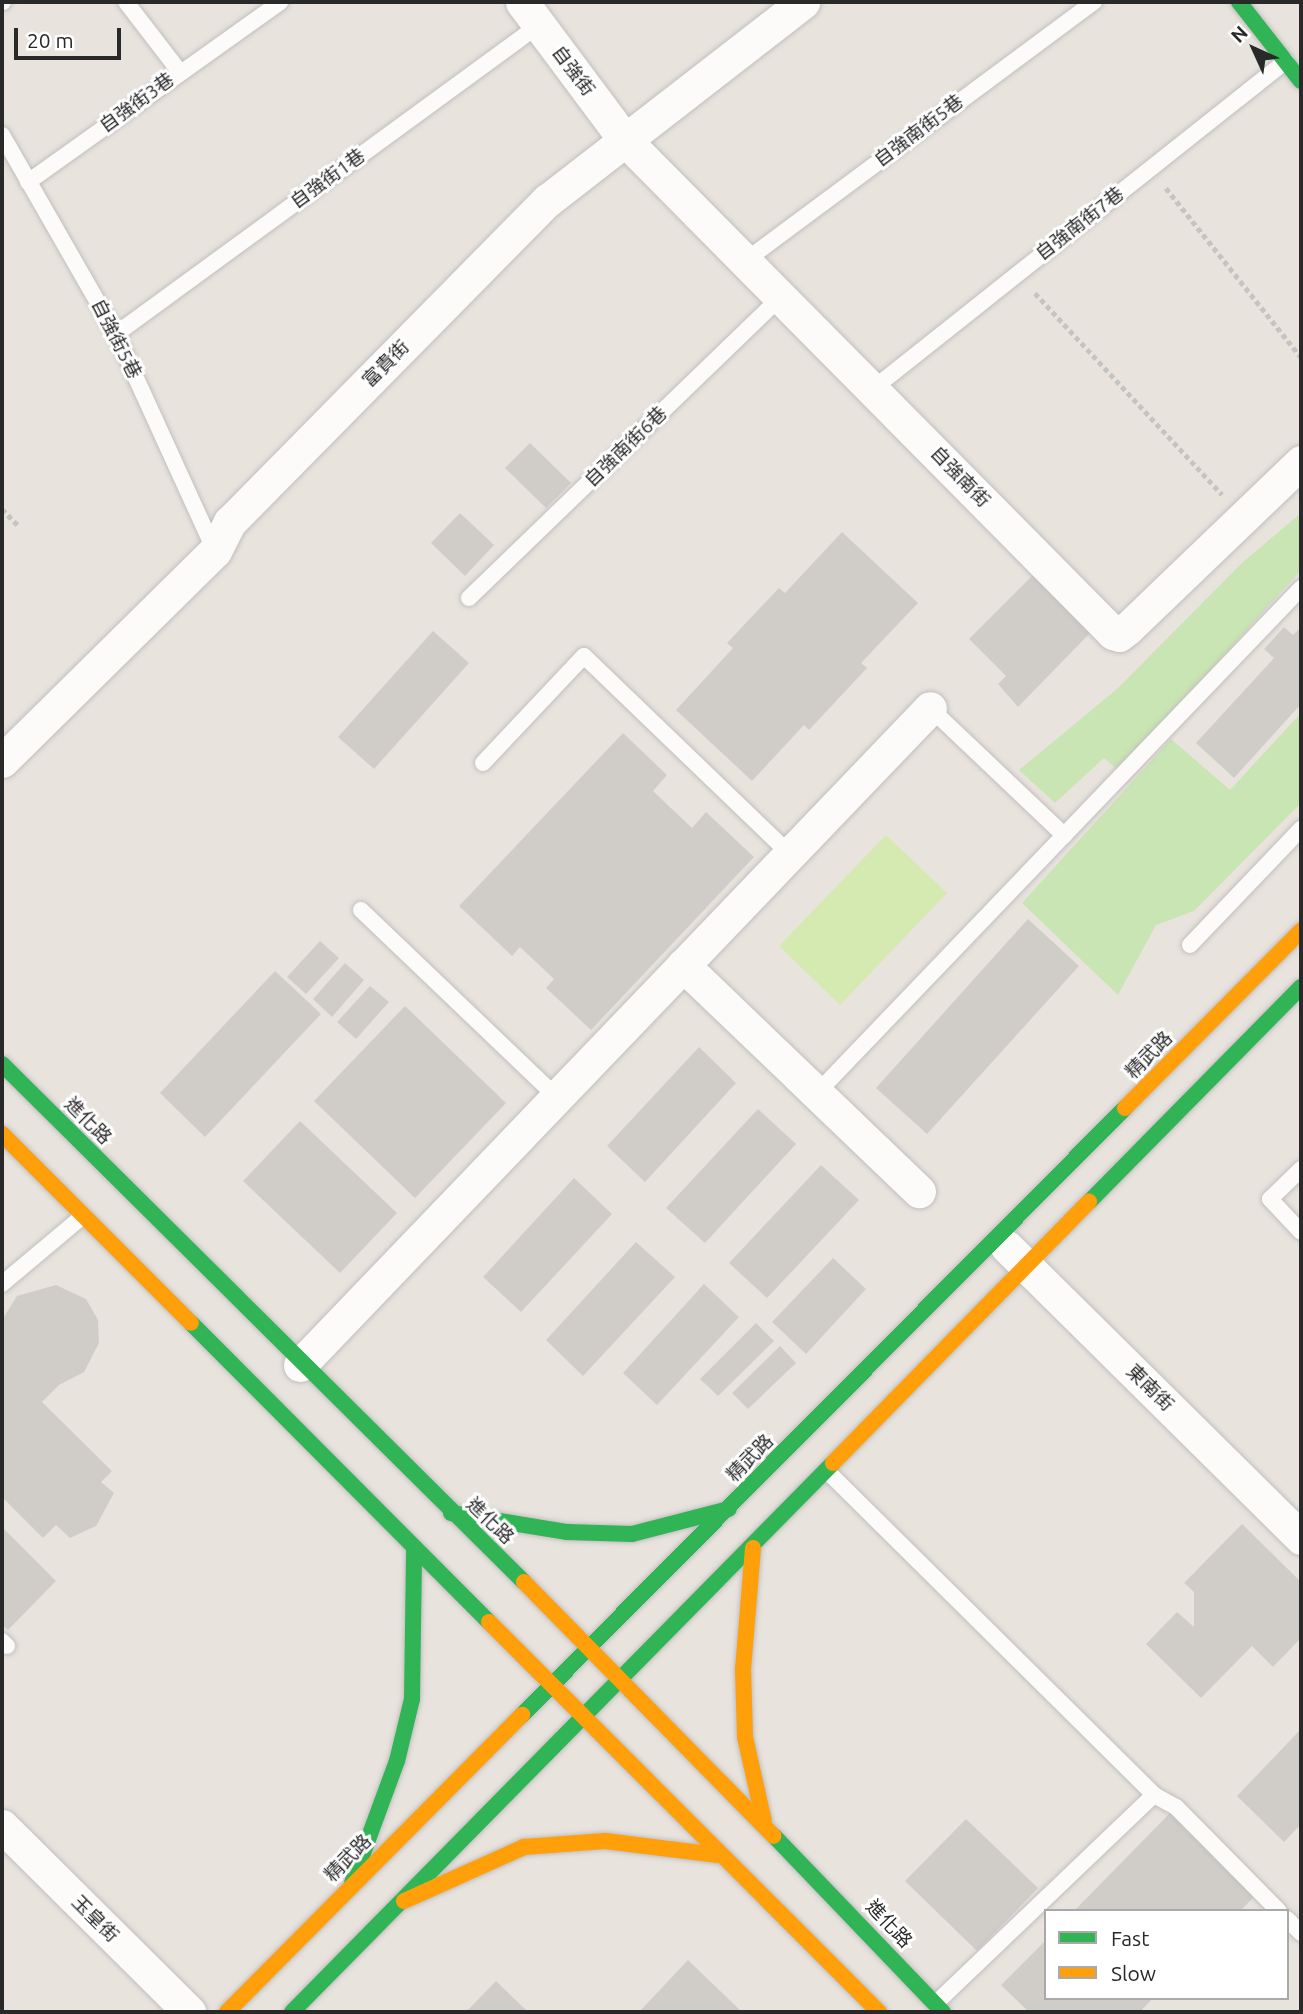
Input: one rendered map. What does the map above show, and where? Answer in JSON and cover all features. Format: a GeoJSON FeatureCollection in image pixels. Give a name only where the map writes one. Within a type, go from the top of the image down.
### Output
{"type":"FeatureCollection","features":[{"type":"Feature","properties":{"kind":"main road"},"geometry":{"type":"LineString","coordinates":[[1239,2],[1301,81]]}},
{"type":"Feature","properties":{"kind":"main road","name":"精武路"},"geometry":{"type":"LineString","coordinates":[[226,2012],[1301,931]]}},
{"type":"Feature","properties":{"kind":"main road"},"geometry":{"type":"LineString","coordinates":[[298,2011],[1027,1265],[1299,993]]}},
{"type":"Feature","properties":{"kind":"main road","name":"進化路"},"geometry":{"type":"LineString","coordinates":[[2,1064],[300,1364],[590,1646],[764,1821],[939,2008]]}},
{"type":"Feature","properties":{"kind":"main road"},"geometry":{"type":"LineString","coordinates":[[3,1137],[719,1855],[880,2012]]}},
{"type":"Feature","properties":{"kind":"main road"},"geometry":{"type":"LineString","coordinates":[[451,1513],[567,1532],[632,1534],[729,1509]]}},
{"type":"Feature","properties":{"kind":"main road"},"geometry":{"type":"LineString","coordinates":[[352,1883],[397,1761],[412,1699],[414,1547]]}},
{"type":"Feature","properties":{"kind":"main road"},"geometry":{"type":"LineString","coordinates":[[753,1548],[743,1669],[745,1737],[764,1821]]}},
{"type":"Feature","properties":{"kind":"main road"},"geometry":{"type":"LineString","coordinates":[[404,1901],[524,1847],[605,1841],[719,1855]]}},
{"type":"Feature","properties":{"kind":"street","name":"富貴街"},"geometry":{"type":"LineString","coordinates":[[2,761],[215,551],[230,522],[548,200],[803,2]]}},
{"type":"Feature","properties":{"kind":"street","name":"自強街"},"geometry":{"type":"LineString","coordinates":[[531,13],[624,139]]}},
{"type":"Feature","properties":{"kind":"street","name":"自強南街"},"geometry":{"type":"LineString","coordinates":[[624,139],[874,388],[1113,633],[1119,635],[1128,628],[1301,463]]}},
{"type":"Feature","properties":{"kind":"street"},"geometry":{"type":"LineString","coordinates":[[300,1364],[930,708]]}},
{"type":"Feature","properties":{"kind":"street"},"geometry":{"type":"LineString","coordinates":[[683,965],[919,1191]]}},
{"type":"Feature","properties":{"kind":"street","name":"東南街"},"geometry":{"type":"LineString","coordinates":[[998,1238],[1301,1538]]}},
{"type":"Feature","properties":{"kind":"street","name":"玉皇街"},"geometry":{"type":"LineString","coordinates":[[2,1826],[189,2012]]}},
{"type":"Feature","properties":{"kind":"street"},"geometry":{"type":"LineString","coordinates":[[265,1974],[298,2011]]}},
{"type":"Feature","properties":{"kind":"lane"},"geometry":{"type":"LineString","coordinates":[[126,2],[180,72]]}},
{"type":"Feature","properties":{"kind":"lane","name":"自強街3巷"},"geometry":{"type":"LineString","coordinates":[[28,182],[280,2]]}},
{"type":"Feature","properties":{"kind":"lane","name":"自強南街5巷"},"geometry":{"type":"LineString","coordinates":[[745,261],[1094,2]]}},
{"type":"Feature","properties":{"kind":"lane","name":"自強街1巷"},"geometry":{"type":"LineString","coordinates":[[116,334],[531,13]]}},
{"type":"Feature","properties":{"kind":"lane","name":"自強南街7巷"},"geometry":{"type":"LineString","coordinates":[[874,388],[1286,61]]}},
{"type":"Feature","properties":{"kind":"lane","name":"自強街5巷"},"geometry":{"type":"LineString","coordinates":[[2,135],[116,334],[215,551]]}},
{"type":"Feature","properties":{"kind":"lane","name":"自強南街6巷"},"geometry":{"type":"LineString","coordinates":[[469,598],[782,296]]}},
{"type":"Feature","properties":{"kind":"lane"},"geometry":{"type":"LineString","coordinates":[[816,1094],[1301,587]]}},
{"type":"Feature","properties":{"kind":"lane"},"geometry":{"type":"LineString","coordinates":[[483,763],[584,656],[790,854]]}},
{"type":"Feature","properties":{"kind":"lane"},"geometry":{"type":"LineString","coordinates":[[930,708],[1064,835]]}},
{"type":"Feature","properties":{"kind":"lane"},"geometry":{"type":"LineString","coordinates":[[1190,945],[1301,829]]}},
{"type":"Feature","properties":{"kind":"lane"},"geometry":{"type":"LineString","coordinates":[[361,910],[557,1097]]}},
{"type":"Feature","properties":{"kind":"lane"},"geometry":{"type":"LineString","coordinates":[[1301,1169],[1270,1199],[1301,1232]]}},
{"type":"Feature","properties":{"kind":"lane"},"geometry":{"type":"LineString","coordinates":[[2,1284],[83,1216]]}},
{"type":"Feature","properties":{"kind":"lane"},"geometry":{"type":"LineString","coordinates":[[827,1471],[1154,1795],[1175,1807],[1277,1909]]}},
{"type":"Feature","properties":{"kind":"lane"},"geometry":{"type":"LineString","coordinates":[[939,2008],[1154,1795]]}},
{"type":"Feature","properties":{"kind":"path"},"geometry":{"type":"LineString","coordinates":[[1150,169],[1301,357]]}},
{"type":"Feature","properties":{"kind":"path"},"geometry":{"type":"LineString","coordinates":[[1017,274],[1243,517]]}},
{"type":"Feature","properties":{"kind":"path"},"geometry":{"type":"LineString","coordinates":[[2,509],[19,526]]}},
{"type":"Feature","properties":{"kind":"green space"},"geometry":{"type":"Polygon","coordinates":[[[1301,513],[1301,570],[1119,771],[1104,758],[1055,803],[1019,770],[1117,689],[1242,563],[1301,513]]]}},
{"type":"Feature","properties":{"kind":"green space"},"geometry":{"type":"Polygon","coordinates":[[[1301,713],[1301,803],[1194,911],[1156,925],[1118,995],[1022,903],[1171,739],[1230,790],[1301,713]]]}},
{"type":"Feature","properties":{"kind":"green space"},"geometry":{"type":"Polygon","coordinates":[[[886,835],[947,893],[840,1005],[779,946],[886,835]]]}},
{"type":"Feature","properties":{"kind":"building"},"geometry":{"type":"Polygon","coordinates":[[[530,443],[571,483],[546,508],[505,468],[530,443]]]}},
{"type":"Feature","properties":{"kind":"building"},"geometry":{"type":"Polygon","coordinates":[[[460,513],[494,545],[465,576],[431,543],[460,513]]]}},
{"type":"Feature","properties":{"kind":"building"},"geometry":{"type":"Polygon","coordinates":[[[842,532],[918,603],[861,663],[867,668],[809,730],[804,725],[752,781],[676,710],[733,648],[727,643],[779,588],[785,593],[842,532]]]}},
{"type":"Feature","properties":{"kind":"building"},"geometry":{"type":"Polygon","coordinates":[[[1035,573],[1093,630],[1018,707],[998,684],[1006,676],[969,639],[1035,573]]]}},
{"type":"Feature","properties":{"kind":"building"},"geometry":{"type":"Polygon","coordinates":[[[1284,627],[1293,635],[1301,627],[1301,704],[1234,778],[1196,743],[1274,658],[1264,649],[1284,627]]]}},
{"type":"Feature","properties":{"kind":"building"},"geometry":{"type":"Polygon","coordinates":[[[433,631],[469,663],[374,769],[338,737],[433,631]]]}},
{"type":"Feature","properties":{"kind":"building"},"geometry":{"type":"Polygon","coordinates":[[[623,733],[667,775],[653,791],[692,828],[706,812],[754,857],[591,1030],[546,988],[554,979],[520,947],[512,956],[459,906],[623,733]]]}},
{"type":"Feature","properties":{"kind":"building"},"geometry":{"type":"Polygon","coordinates":[[[1028,919],[1079,966],[927,1134],[876,1088],[1028,919]]]}},
{"type":"Feature","properties":{"kind":"building"},"geometry":{"type":"Polygon","coordinates":[[[320,941],[339,958],[306,994],[287,977],[320,941]]]}},
{"type":"Feature","properties":{"kind":"building"},"geometry":{"type":"Polygon","coordinates":[[[345,963],[364,980],[332,1017],[313,999],[345,963]]]}},
{"type":"Feature","properties":{"kind":"building"},"geometry":{"type":"Polygon","coordinates":[[[275,971],[321,1014],[205,1137],[160,1093],[275,971]]]}},
{"type":"Feature","properties":{"kind":"building"},"geometry":{"type":"Polygon","coordinates":[[[370,986],[389,1002],[356,1039],[337,1022],[370,986]]]}},
{"type":"Feature","properties":{"kind":"building"},"geometry":{"type":"Polygon","coordinates":[[[405,1006],[506,1103],[415,1198],[314,1101],[405,1006]]]}},
{"type":"Feature","properties":{"kind":"building"},"geometry":{"type":"Polygon","coordinates":[[[699,1047],[736,1083],[645,1182],[607,1146],[699,1047]]]}},
{"type":"Feature","properties":{"kind":"building"},"geometry":{"type":"Polygon","coordinates":[[[758,1109],[796,1144],[705,1243],[666,1208],[758,1109]]]}},
{"type":"Feature","properties":{"kind":"building"},"geometry":{"type":"Polygon","coordinates":[[[300,1121],[397,1213],[340,1273],[243,1181],[300,1121]]]}},
{"type":"Feature","properties":{"kind":"building"},"geometry":{"type":"Polygon","coordinates":[[[821,1165],[859,1200],[767,1298],[729,1263],[821,1165]]]}},
{"type":"Feature","properties":{"kind":"building"},"geometry":{"type":"Polygon","coordinates":[[[574,1178],[612,1214],[521,1312],[483,1277],[574,1178]]]}},
{"type":"Feature","properties":{"kind":"building"},"geometry":{"type":"Polygon","coordinates":[[[636,1242],[675,1277],[583,1376],[546,1340],[636,1242]]]}},
{"type":"Feature","properties":{"kind":"building"},"geometry":{"type":"Polygon","coordinates":[[[833,1258],[866,1289],[806,1354],[772,1322],[833,1258]]]}},
{"type":"Feature","properties":{"kind":"building"},"geometry":{"type":"Polygon","coordinates":[[[704,1284],[739,1317],[657,1405],[623,1373],[704,1284]]]}},
{"type":"Feature","properties":{"kind":"building"},"geometry":{"type":"Polygon","coordinates":[[[56,1285],[86,1299],[98,1320],[99,1343],[84,1372],[59,1385],[42,1402],[112,1471],[101,1482],[114,1493],[96,1526],[70,1538],[56,1525],[43,1538],[2,1497],[2,1320],[17,1296],[56,1285]]]}},
{"type":"Feature","properties":{"kind":"building"},"geometry":{"type":"Polygon","coordinates":[[[756,1323],[774,1341],[718,1396],[700,1379],[756,1323]]]}},
{"type":"Feature","properties":{"kind":"building"},"geometry":{"type":"Polygon","coordinates":[[[780,1346],[796,1363],[748,1409],[732,1393],[780,1346]]]}},
{"type":"Feature","properties":{"kind":"building"},"geometry":{"type":"Polygon","coordinates":[[[1242,1524],[1301,1582],[1301,1638],[1273,1667],[1252,1646],[1201,1698],[1146,1644],[1177,1612],[1194,1627],[1194,1592],[1184,1583],[1242,1524]]]}},
{"type":"Feature","properties":{"kind":"building"},"geometry":{"type":"Polygon","coordinates":[[[2,1527],[56,1581],[8,1630],[2,1625],[2,1527]]]}},
{"type":"Feature","properties":{"kind":"building"},"geometry":{"type":"Polygon","coordinates":[[[1301,1729],[1301,1824],[1284,1842],[1237,1796],[1301,1729]]]}},
{"type":"Feature","properties":{"kind":"building"},"geometry":{"type":"Polygon","coordinates":[[[1171,1812],[1256,1895],[1242,1909],[1076,1909],[1171,1812]]]}},
{"type":"Feature","properties":{"kind":"building"},"geometry":{"type":"Polygon","coordinates":[[[966,1819],[1038,1888],[977,1951],[905,1881],[966,1819]]]}},
{"type":"Feature","properties":{"kind":"building"},"geometry":{"type":"Polygon","coordinates":[[[1044,1942],[1044,2000],[1151,2000],[1140,2012],[1029,2012],[1001,1985],[1044,1942]]]}},
{"type":"Feature","properties":{"kind":"building"},"geometry":{"type":"Polygon","coordinates":[[[688,1960],[742,2012],[639,2012],[688,1960]]]}},
{"type":"Feature","properties":{"kind":"building"},"geometry":{"type":"Polygon","coordinates":[[[496,1981],[528,2012],[466,2012],[496,1981]]]}},
{"type":"Feature","properties":{"kind":"traffic: fast"},"geometry":{"type":"LineString","coordinates":[[1239,2],[1301,81]]}},
{"type":"Feature","properties":{"kind":"traffic: fast"},"geometry":{"type":"LineString","coordinates":[[1089,1202],[1301,987]]}},
{"type":"Feature","properties":{"kind":"traffic: fast"},"geometry":{"type":"LineString","coordinates":[[2,1064],[524,1582]]}},
{"type":"Feature","properties":{"kind":"traffic: fast"},"geometry":{"type":"LineString","coordinates":[[522,1715],[1125,1108]]}},
{"type":"Feature","properties":{"kind":"traffic: fast"},"geometry":{"type":"LineString","coordinates":[[191,1323],[489,1622]]}},
{"type":"Feature","properties":{"kind":"traffic: fast"},"geometry":{"type":"LineString","coordinates":[[292,2012],[833,1463]]}},
{"type":"Feature","properties":{"kind":"traffic: fast"},"geometry":{"type":"LineString","coordinates":[[451,1513],[567,1532],[632,1534],[729,1509]]}},
{"type":"Feature","properties":{"kind":"traffic: fast"},"geometry":{"type":"LineString","coordinates":[[352,1883],[397,1761],[412,1699],[414,1547]]}},
{"type":"Feature","properties":{"kind":"traffic: fast"},"geometry":{"type":"LineString","coordinates":[[774,1836],[943,2012]]}},
{"type":"Feature","properties":{"kind":"traffic: slow"},"geometry":{"type":"LineString","coordinates":[[1125,1108],[1301,931]]}},
{"type":"Feature","properties":{"kind":"traffic: slow"},"geometry":{"type":"LineString","coordinates":[[2,1134],[191,1323]]}},
{"type":"Feature","properties":{"kind":"traffic: slow"},"geometry":{"type":"LineString","coordinates":[[833,1463],[1089,1202]]}},
{"type":"Feature","properties":{"kind":"traffic: slow"},"geometry":{"type":"LineString","coordinates":[[753,1548],[743,1669],[745,1737],[764,1821]]}},
{"type":"Feature","properties":{"kind":"traffic: slow"},"geometry":{"type":"LineString","coordinates":[[524,1582],[774,1836]]}},
{"type":"Feature","properties":{"kind":"traffic: slow"},"geometry":{"type":"LineString","coordinates":[[489,1622],[879,2012]]}},
{"type":"Feature","properties":{"kind":"traffic: slow"},"geometry":{"type":"LineString","coordinates":[[227,2012],[522,1715]]}},
{"type":"Feature","properties":{"kind":"traffic: slow"},"geometry":{"type":"LineString","coordinates":[[404,1901],[524,1847],[605,1841],[718,1855]]}}]}
